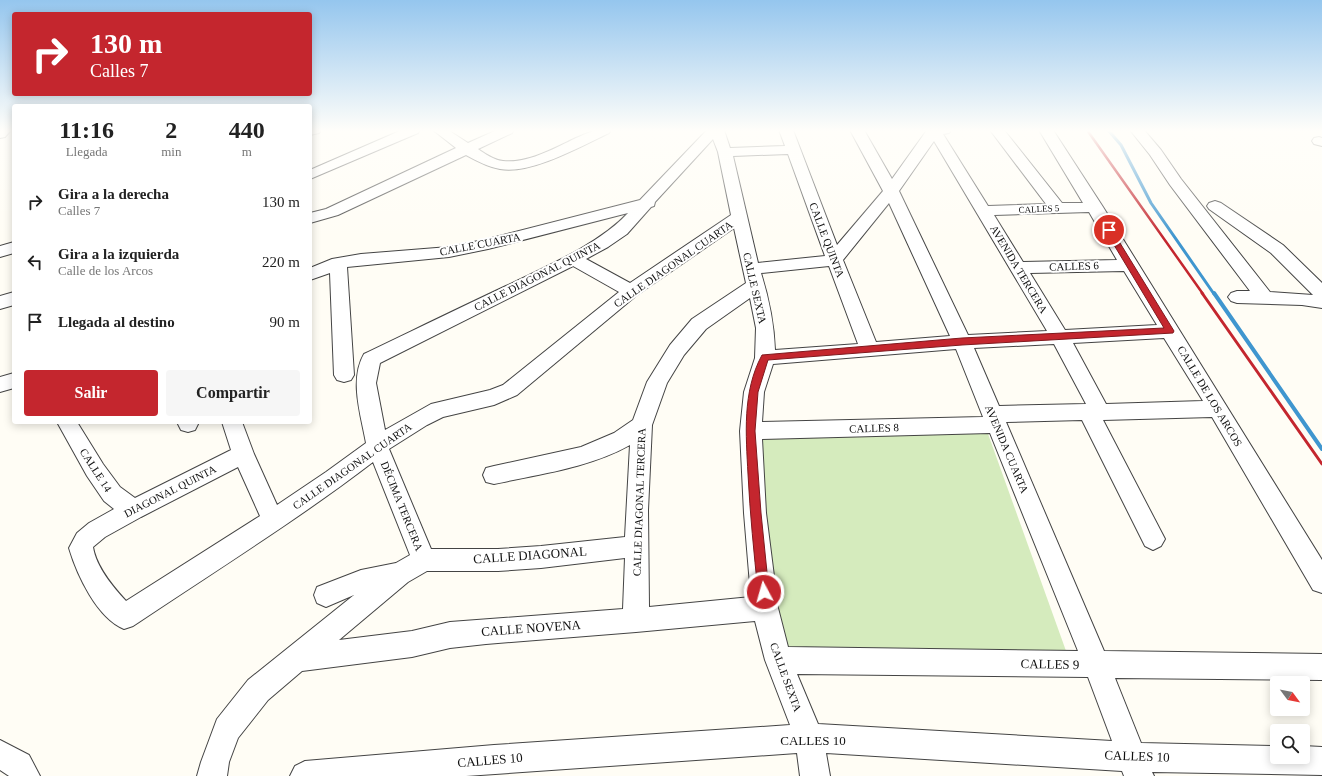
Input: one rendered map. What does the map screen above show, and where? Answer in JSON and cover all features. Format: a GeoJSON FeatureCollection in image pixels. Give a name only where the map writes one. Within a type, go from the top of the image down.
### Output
{"type":"FeatureCollection","features":[{"type":"Feature","properties":{"kind":"street"},"geometry":{"type":"LineString","coordinates":[[312,173],[328,166]]}},
{"type":"Feature","properties":{"kind":"street"},"geometry":{"type":"LineString","coordinates":[[314,217],[332,212],[429,166]]}},
{"type":"Feature","properties":{"kind":"street","name":"CALLE DIAGONAL QUINTA"},"geometry":{"type":"LineString","coordinates":[[371,359],[573,259],[621,230],[682,166]]}},
{"type":"Feature","properties":{"kind":"street","name":"CALLE SEXTA"},"geometry":{"type":"LineString","coordinates":[[728,166],[753,277],[761,304],[765,328],[765,358],[754,392],[751,431],[755,513],[766,608],[778,660],[809,738],[815,776]]}},
{"type":"Feature","properties":{"kind":"street","name":"CALLE QUINTA"},"geometry":{"type":"LineString","coordinates":[[799,166],[870,350]]}},
{"type":"Feature","properties":{"kind":"street","name":"AVENIDA CUARTA"},"geometry":{"type":"LineString","coordinates":[[877,166],[891,191],[962,342],[1097,665],[1136,766]]}},
{"type":"Feature","properties":{"kind":"street"},"geometry":{"type":"LineString","coordinates":[[753,277],[834,260],[910,166]]}},
{"type":"Feature","properties":{"kind":"street","name":"AVENIDA TERCERA"},"geometry":{"type":"LineString","coordinates":[[955,166],[1060,337],[1153,539]]}},
{"type":"Feature","properties":{"kind":"street"},"geometry":{"type":"LineString","coordinates":[[1025,166],[1057,208]]}},
{"type":"Feature","properties":{"kind":"street","name":"CALLE DE LOS ARCOS"},"geometry":{"type":"LineString","coordinates":[[1069,166],[1322,582]]}},
{"type":"Feature","properties":{"kind":"street"},"geometry":{"type":"LineString","coordinates":[[1165,166],[1175,182],[1265,298]]}},
{"type":"Feature","properties":{"kind":"street","name":"CALLE CUARTA"},"geometry":{"type":"LineString","coordinates":[[312,273],[338,263],[389,256],[449,252],[488,244],[648,203]]}},
{"type":"Feature","properties":{"kind":"street"},"geometry":{"type":"LineString","coordinates":[[1215,206],[1277,249],[1322,293]]}},
{"type":"Feature","properties":{"kind":"street","name":"CALLES 5"},"geometry":{"type":"LineString","coordinates":[[984,211],[1095,207]]}},
{"type":"Feature","properties":{"kind":"street","name":"CALLE DIAGONAL CUARTA"},"geometry":{"type":"LineString","coordinates":[[124,617],[334,479],[377,446],[438,410],[494,397],[510,390],[631,291],[739,217]]}},
{"type":"Feature","properties":{"kind":"street"},"geometry":{"type":"LineString","coordinates":[[0,252],[12,248]]}},
{"type":"Feature","properties":{"kind":"street"},"geometry":{"type":"LineString","coordinates":[[573,259],[631,291]]}},
{"type":"Feature","properties":{"kind":"street"},"geometry":{"type":"LineString","coordinates":[[338,263],[344,375]]}},
{"type":"Feature","properties":{"kind":"street","name":"CALLES 6"},"geometry":{"type":"LineString","coordinates":[[1018,268],[1130,265]]}},
{"type":"Feature","properties":{"kind":"street","name":"CALLE DIAGONAL TERCERA"},"geometry":{"type":"LineString","coordinates":[[636,620],[636,546],[642,425],[657,382],[677,350],[700,324],[753,277]]}},
{"type":"Feature","properties":{"kind":"street"},"geometry":{"type":"LineString","coordinates":[[1237,297],[1302,299],[1322,302]]}},
{"type":"Feature","properties":{"kind":"street"},"geometry":{"type":"LineString","coordinates":[[0,303],[12,299]]}},
{"type":"Feature","properties":{"kind":"street"},"geometry":{"type":"LineString","coordinates":[[765,358],[962,342],[1170,331]]}},
{"type":"Feature","properties":{"kind":"street","name":"DÉCIMA TERCERA"},"geometry":{"type":"LineString","coordinates":[[371,359],[366,383],[377,446],[424,560]]}},
{"type":"Feature","properties":{"kind":"street"},"geometry":{"type":"LineString","coordinates":[[0,385],[12,381]]}},
{"type":"Feature","properties":{"kind":"street","name":"CALLES 8"},"geometry":{"type":"LineString","coordinates":[[751,431],[995,420],[1094,411],[1218,409]]}},
{"type":"Feature","properties":{"kind":"street","name":"CALLE 14"},"geometry":{"type":"LineString","coordinates":[[68,424],[95,470],[112,494],[133,510]]}},
{"type":"Feature","properties":{"kind":"street"},"geometry":{"type":"LineString","coordinates":[[233,424],[243,454],[273,520]]}},
{"type":"Feature","properties":{"kind":"street"},"geometry":{"type":"LineString","coordinates":[[494,475],[581,456],[604,448],[622,439],[642,425]]}},
{"type":"Feature","properties":{"kind":"street","name":"DIAGONAL QUINTA"},"geometry":{"type":"LineString","coordinates":[[124,617],[111,604],[84,560],[81,548],[85,540],[97,530],[133,510],[243,454]]}},
{"type":"Feature","properties":{"kind":"street","name":"CALLE DIAGONAL"},"geometry":{"type":"LineString","coordinates":[[424,560],[498,560],[541,557],[636,546]]}},
{"type":"Feature","properties":{"kind":"street"},"geometry":{"type":"LineString","coordinates":[[212,776],[215,762],[227,729],[258,690],[399,574],[424,560]]}},
{"type":"Feature","properties":{"kind":"street"},"geometry":{"type":"LineString","coordinates":[[326,595],[345,586],[378,577],[399,574]]}},
{"type":"Feature","properties":{"kind":"street","name":"CALLE NOVENA"},"geometry":{"type":"LineString","coordinates":[[298,658],[412,644],[450,635],[486,631],[636,620],[766,608]]}},
{"type":"Feature","properties":{"kind":"street","name":"CALLES 9"},"geometry":{"type":"LineString","coordinates":[[778,660],[922,660],[1097,665],[1322,667]]}},
{"type":"Feature","properties":{"kind":"street","name":"CALLES 10"},"geometry":{"type":"LineString","coordinates":[[305,776],[494,759],[809,738],[1136,766],[1322,761]]}},
{"type":"Feature","properties":{"kind":"street"},"geometry":{"type":"LineString","coordinates":[[0,754],[19,765],[25,776]]}},
{"type":"Feature","properties":{"kind":"green space"},"geometry":{"type":"Polygon","coordinates":[[[987,431],[1070,662],[777,654],[754,434],[987,431]]]}},
{"type":"Feature","properties":{"kind":"waterway"},"geometry":{"type":"LineString","coordinates":[[1132,166],[1151,203],[1214,294]]}},
{"type":"Feature","properties":{"kind":"waterway"},"geometry":{"type":"LineString","coordinates":[[1214,293],[1322,449]]}},
{"type":"Feature","properties":{"kind":"railway"},"geometry":{"type":"LineString","coordinates":[[1113,166],[1203,294]]}},
{"type":"Feature","properties":{"kind":"railway"},"geometry":{"type":"LineString","coordinates":[[1202,293],[1322,464]]}},
{"type":"Feature","properties":{"kind":"route"},"geometry":{"type":"LineString","coordinates":[[764,592],[755,513],[751,431],[754,392],[765,358],[962,342],[1170,331],[1109,230]]}}]}
